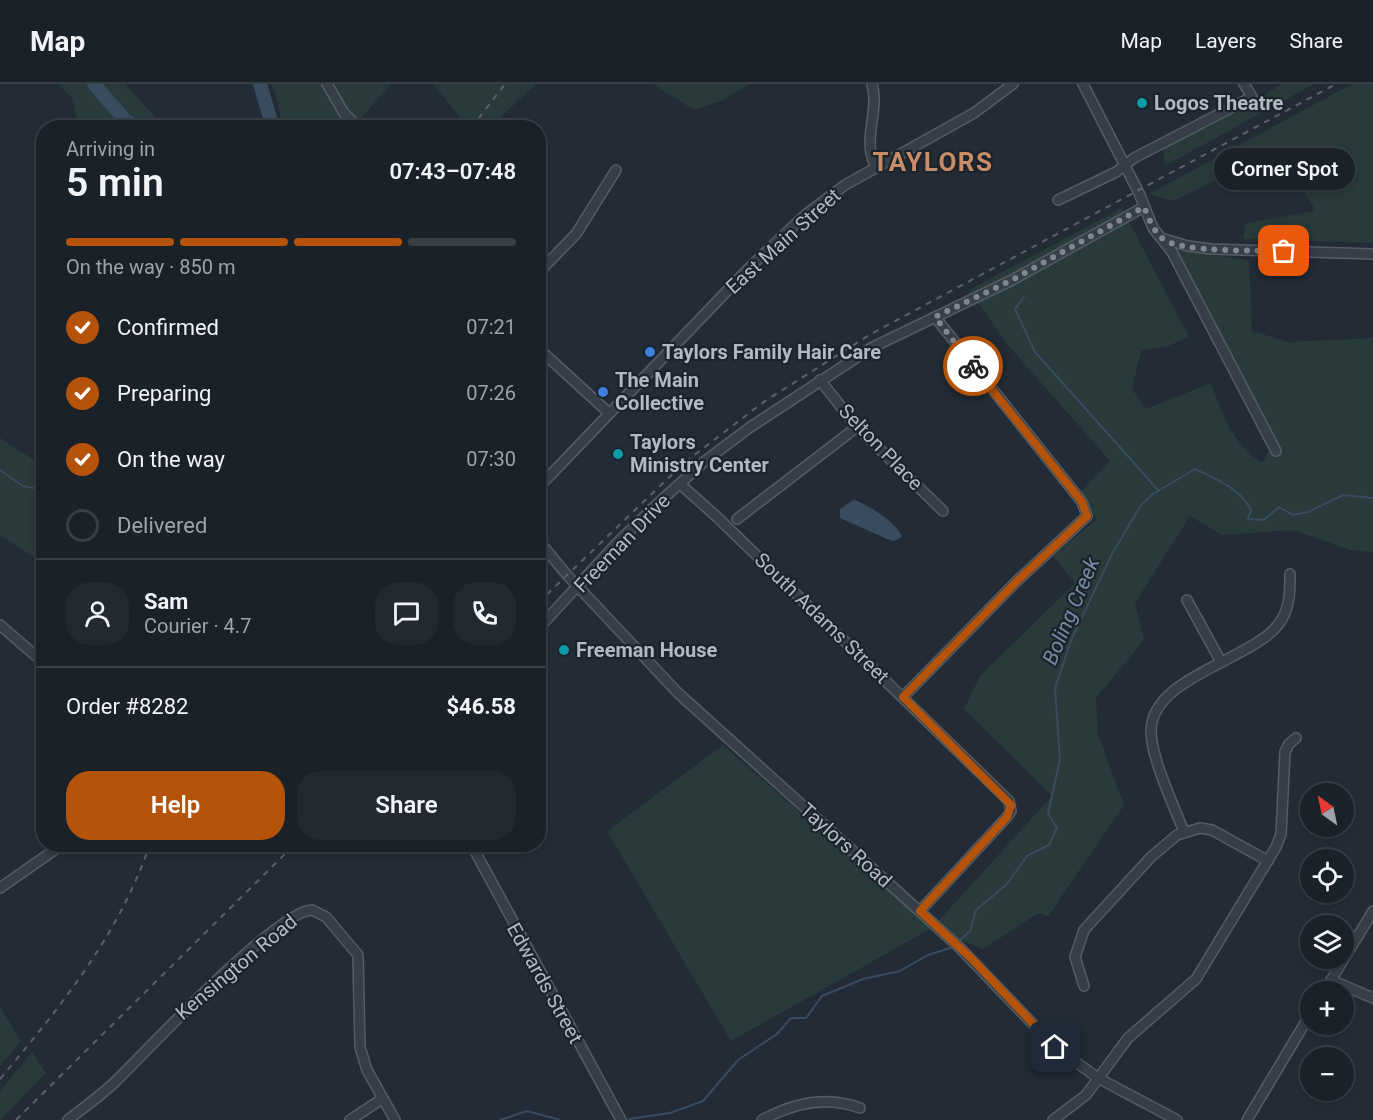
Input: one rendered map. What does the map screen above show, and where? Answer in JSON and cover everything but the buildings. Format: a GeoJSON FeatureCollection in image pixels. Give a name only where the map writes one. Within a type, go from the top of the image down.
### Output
{"type":"FeatureCollection","features":[{"type":"Feature","properties":{"kind":"street"},"geometry":{"type":"LineString","coordinates":[[327,84],[344,113],[351,120]]}},
{"type":"Feature","properties":{"kind":"street"},"geometry":{"type":"LineString","coordinates":[[872,84],[875,108],[870,150],[876,166]]}},
{"type":"Feature","properties":{"kind":"street","name":"East Main Street"},"geometry":{"type":"LineString","coordinates":[[546,480],[786,233],[818,205],[876,166],[974,113],[1013,84]]}},
{"type":"Feature","properties":{"kind":"street"},"geometry":{"type":"LineString","coordinates":[[1083,84],[1125,165],[1154,228],[1164,239],[1276,451]]}},
{"type":"Feature","properties":{"kind":"street"},"geometry":{"type":"LineString","coordinates":[[1058,200],[1116,172],[1252,97],[1244,84]]}},
{"type":"Feature","properties":{"kind":"street"},"geometry":{"type":"LineString","coordinates":[[546,265],[576,234],[616,170]]}},
{"type":"Feature","properties":{"kind":"street","name":"Freeman Drive"},"geometry":{"type":"LineString","coordinates":[[546,621],[579,588],[617,543],[680,484],[732,440],[820,380],[872,348],[1012,280],[1144,207]]}},
{"type":"Feature","properties":{"kind":"street"},"geometry":{"type":"LineString","coordinates":[[1164,239],[1188,246],[1211,249],[1373,254]]}},
{"type":"Feature","properties":{"kind":"street"},"geometry":{"type":"LineString","coordinates":[[903,697],[1018,580],[1087,516],[1082,502],[935,317]]}},
{"type":"Feature","properties":{"kind":"street"},"geometry":{"type":"LineString","coordinates":[[546,355],[609,413]]}},
{"type":"Feature","properties":{"kind":"street","name":"Selton Place"},"geometry":{"type":"LineString","coordinates":[[820,380],[857,427],[943,511]]}},
{"type":"Feature","properties":{"kind":"street"},"geometry":{"type":"LineString","coordinates":[[737,519],[857,427]]}},
{"type":"Feature","properties":{"kind":"street","name":"South Adams Street"},"geometry":{"type":"LineString","coordinates":[[680,484],[903,697],[1011,805],[1007,817],[920,911]]}},
{"type":"Feature","properties":{"kind":"street","name":"Taylors Road"},"geometry":{"type":"LineString","coordinates":[[546,549],[579,588],[678,693],[958,946],[1055,1047],[1098,1078],[1177,1120]]}},
{"type":"Feature","properties":{"kind":"street"},"geometry":{"type":"LineString","coordinates":[[1184,832],[1154,750],[1152,721],[1166,697],[1259,640],[1279,624],[1289,597],[1290,574]]}},
{"type":"Feature","properties":{"kind":"street"},"geometry":{"type":"LineString","coordinates":[[1187,600],[1221,662]]}},
{"type":"Feature","properties":{"kind":"street"},"geometry":{"type":"LineString","coordinates":[[0,625],[36,656]]}},
{"type":"Feature","properties":{"kind":"street"},"geometry":{"type":"LineString","coordinates":[[1053,1120],[1080,1101],[1128,1038],[1196,979],[1268,861],[1281,834],[1285,752],[1296,738]]}},
{"type":"Feature","properties":{"kind":"street"},"geometry":{"type":"LineString","coordinates":[[1084,986],[1076,957],[1084,930],[1152,857],[1184,832],[1200,828],[1218,831],[1268,861]]}},
{"type":"Feature","properties":{"kind":"street"},"geometry":{"type":"LineString","coordinates":[[0,888],[52,852]]}},
{"type":"Feature","properties":{"kind":"street","name":"Edwards Street"},"geometry":{"type":"LineString","coordinates":[[475,852],[621,1120]]}},
{"type":"Feature","properties":{"kind":"street","name":"Kensington Road"},"geometry":{"type":"LineString","coordinates":[[68,1120],[106,1089],[179,1015],[248,953],[292,917],[308,910],[316,911],[326,917],[358,955],[360,1047],[367,1070],[395,1120]]}},
{"type":"Feature","properties":{"kind":"street"},"geometry":{"type":"LineString","coordinates":[[1373,911],[1331,980],[1373,998]]}},
{"type":"Feature","properties":{"kind":"street"},"geometry":{"type":"LineString","coordinates":[[1247,1120],[1300,1031]]}},
{"type":"Feature","properties":{"kind":"street"},"geometry":{"type":"LineString","coordinates":[[350,1120],[382,1099]]}},
{"type":"Feature","properties":{"kind":"street"},"geometry":{"type":"LineString","coordinates":[[762,1120],[782,1109],[809,1103],[831,1101],[860,1108]]}},
{"type":"Feature","properties":{"kind":"shaded area"},"geometry":{"type":"Polygon","coordinates":[[[58,84],[125,84],[158,120],[77,120],[72,98],[58,84]]]}},
{"type":"Feature","properties":{"kind":"shaded area"},"geometry":{"type":"Polygon","coordinates":[[[271,84],[391,84],[359,120],[281,120],[278,102],[271,84]]]}},
{"type":"Feature","properties":{"kind":"shaded area"},"geometry":{"type":"Polygon","coordinates":[[[433,84],[536,84],[497,120],[462,120],[433,84]]]}},
{"type":"Feature","properties":{"kind":"shaded area"},"geometry":{"type":"Polygon","coordinates":[[[653,84],[750,84],[723,100],[694,110],[653,84]]]}},
{"type":"Feature","properties":{"kind":"shaded area"},"geometry":{"type":"Polygon","coordinates":[[[1283,84],[1314,84],[1165,166],[1163,149],[1283,84]]]}},
{"type":"Feature","properties":{"kind":"shaded area"},"geometry":{"type":"Polygon","coordinates":[[[1352,84],[1373,84],[1373,243],[1243,239],[1246,223],[1316,211],[1278,150],[1173,201],[1149,194],[1352,84]]]}},
{"type":"Feature","properties":{"kind":"shaded area"},"geometry":{"type":"Polygon","coordinates":[[[1122,208],[1189,337],[1168,346],[1141,351],[1132,389],[1146,409],[1211,383],[1230,428],[1251,455],[1262,463],[1274,443],[1174,250],[1249,260],[1252,331],[1288,342],[1373,338],[1373,552],[1350,550],[1293,530],[1222,535],[1190,516],[1135,603],[1144,640],[1096,698],[1098,734],[1124,805],[1048,916],[1039,913],[983,949],[932,928],[1052,796],[964,709],[980,676],[1075,583],[1053,556],[1097,519],[1078,495],[1110,461],[1007,344],[969,290],[1122,208]]]}},
{"type":"Feature","properties":{"kind":"shaded area"},"geometry":{"type":"Polygon","coordinates":[[[0,438],[36,461],[36,558],[0,535],[0,438]]]}},
{"type":"Feature","properties":{"kind":"shaded area"},"geometry":{"type":"Polygon","coordinates":[[[723,745],[932,928],[731,1041],[607,831],[723,745]]]}},
{"type":"Feature","properties":{"kind":"shaded area"},"geometry":{"type":"Polygon","coordinates":[[[0,1007],[21,1041],[0,1066],[0,1007]]]}},
{"type":"Feature","properties":{"kind":"shaded area"},"geometry":{"type":"Polygon","coordinates":[[[32,1052],[46,1073],[0,1120],[0,1091],[32,1052]]]}},
{"type":"Feature","properties":{"kind":"water"},"geometry":{"type":"Polygon","coordinates":[[[853,500],[881,515],[895,526],[902,537],[894,541],[887,539],[840,518],[840,509],[853,500]]]}},
{"type":"Feature","properties":{"kind":"waterway"},"geometry":{"type":"LineString","coordinates":[[94,84],[125,120]]}},
{"type":"Feature","properties":{"kind":"waterway"},"geometry":{"type":"LineString","coordinates":[[260,84],[271,120]]}},
{"type":"Feature","properties":{"kind":"waterway"},"geometry":{"type":"LineString","coordinates":[[1024,297],[1015,309],[1035,352],[1159,491]]}},
{"type":"Feature","properties":{"kind":"waterway","name":"Boling Creek"},"geometry":{"type":"LineString","coordinates":[[957,943],[970,931],[976,910],[1007,884],[1027,856],[1049,845],[1057,828],[1048,814],[1060,759],[1055,688],[1072,638],[1112,554],[1141,505],[1153,494],[1195,469],[1227,485],[1241,496],[1251,510],[1248,519],[1264,520],[1279,507],[1293,515],[1308,512],[1343,495],[1373,498]]}},
{"type":"Feature","properties":{"kind":"waterway"},"geometry":{"type":"LineString","coordinates":[[0,470],[23,486],[36,488]]}},
{"type":"Feature","properties":{"kind":"waterway","name":"Boling Creek"},"geometry":{"type":"LineString","coordinates":[[629,1119],[670,1113],[703,1101],[738,1060],[777,1034],[791,1018],[806,1018],[822,996],[863,979],[900,971],[928,955],[953,947]]}},
{"type":"Feature","properties":{"kind":"waterway","name":"Boling Creek"},"geometry":{"type":"LineString","coordinates":[[500,1120],[527,1111],[560,1120]]}},
{"type":"Feature","properties":{"kind":"railway"},"geometry":{"type":"LineString","coordinates":[[477,120],[505,84]]}},
{"type":"Feature","properties":{"kind":"railway"},"geometry":{"type":"LineString","coordinates":[[546,595],[684,463],[765,401],[871,334],[1336,84]]}},
{"type":"Feature","properties":{"kind":"railway"},"geometry":{"type":"LineString","coordinates":[[0,1079],[66,997],[105,939],[122,909],[147,852]]}},
{"type":"Feature","properties":{"kind":"railway"},"geometry":{"type":"LineString","coordinates":[[16,1120],[287,852]]}},
{"type":"Feature","properties":{"kind":"way so far"},"geometry":{"type":"LineString","coordinates":[[973,366],[935,317],[1012,280],[1144,207],[1154,228],[1164,239],[1188,246],[1211,249],[1284,251]]}},
{"type":"Feature","properties":{"kind":"place","name":"Logos Theatre"},"geometry":{"type":"Point","coordinates":[1142,103]}},
{"type":"Feature","properties":{"kind":"place","name":"Corner Spot"},"geometry":{"type":"Point","coordinates":[1284,251]}},
{"type":"Feature","properties":{"kind":"place","name":"Taylors Family Hair Care"},"geometry":{"type":"Point","coordinates":[650,352]}},
{"type":"Feature","properties":{"kind":"place","name":"The Main Collective"},"geometry":{"type":"Point","coordinates":[603,392]}},
{"type":"Feature","properties":{"kind":"place","name":"Taylors Ministry Center"},"geometry":{"type":"Point","coordinates":[618,454]}},
{"type":"Feature","properties":{"kind":"place","name":"Freeman House"},"geometry":{"type":"Point","coordinates":[564,650]}},
{"type":"Feature","properties":{"kind":"district","name":"TAYLORS"},"geometry":{"type":"Point","coordinates":[933,162]}},
{"type":"Feature","properties":{"kind":"route"},"geometry":{"type":"LineString","coordinates":[[973,366],[1082,502],[1087,510],[1087,516],[1018,580],[903,697],[1010,801],[1011,805],[1011,811],[1007,817],[920,911],[972,959],[1055,1047]]}}]}
